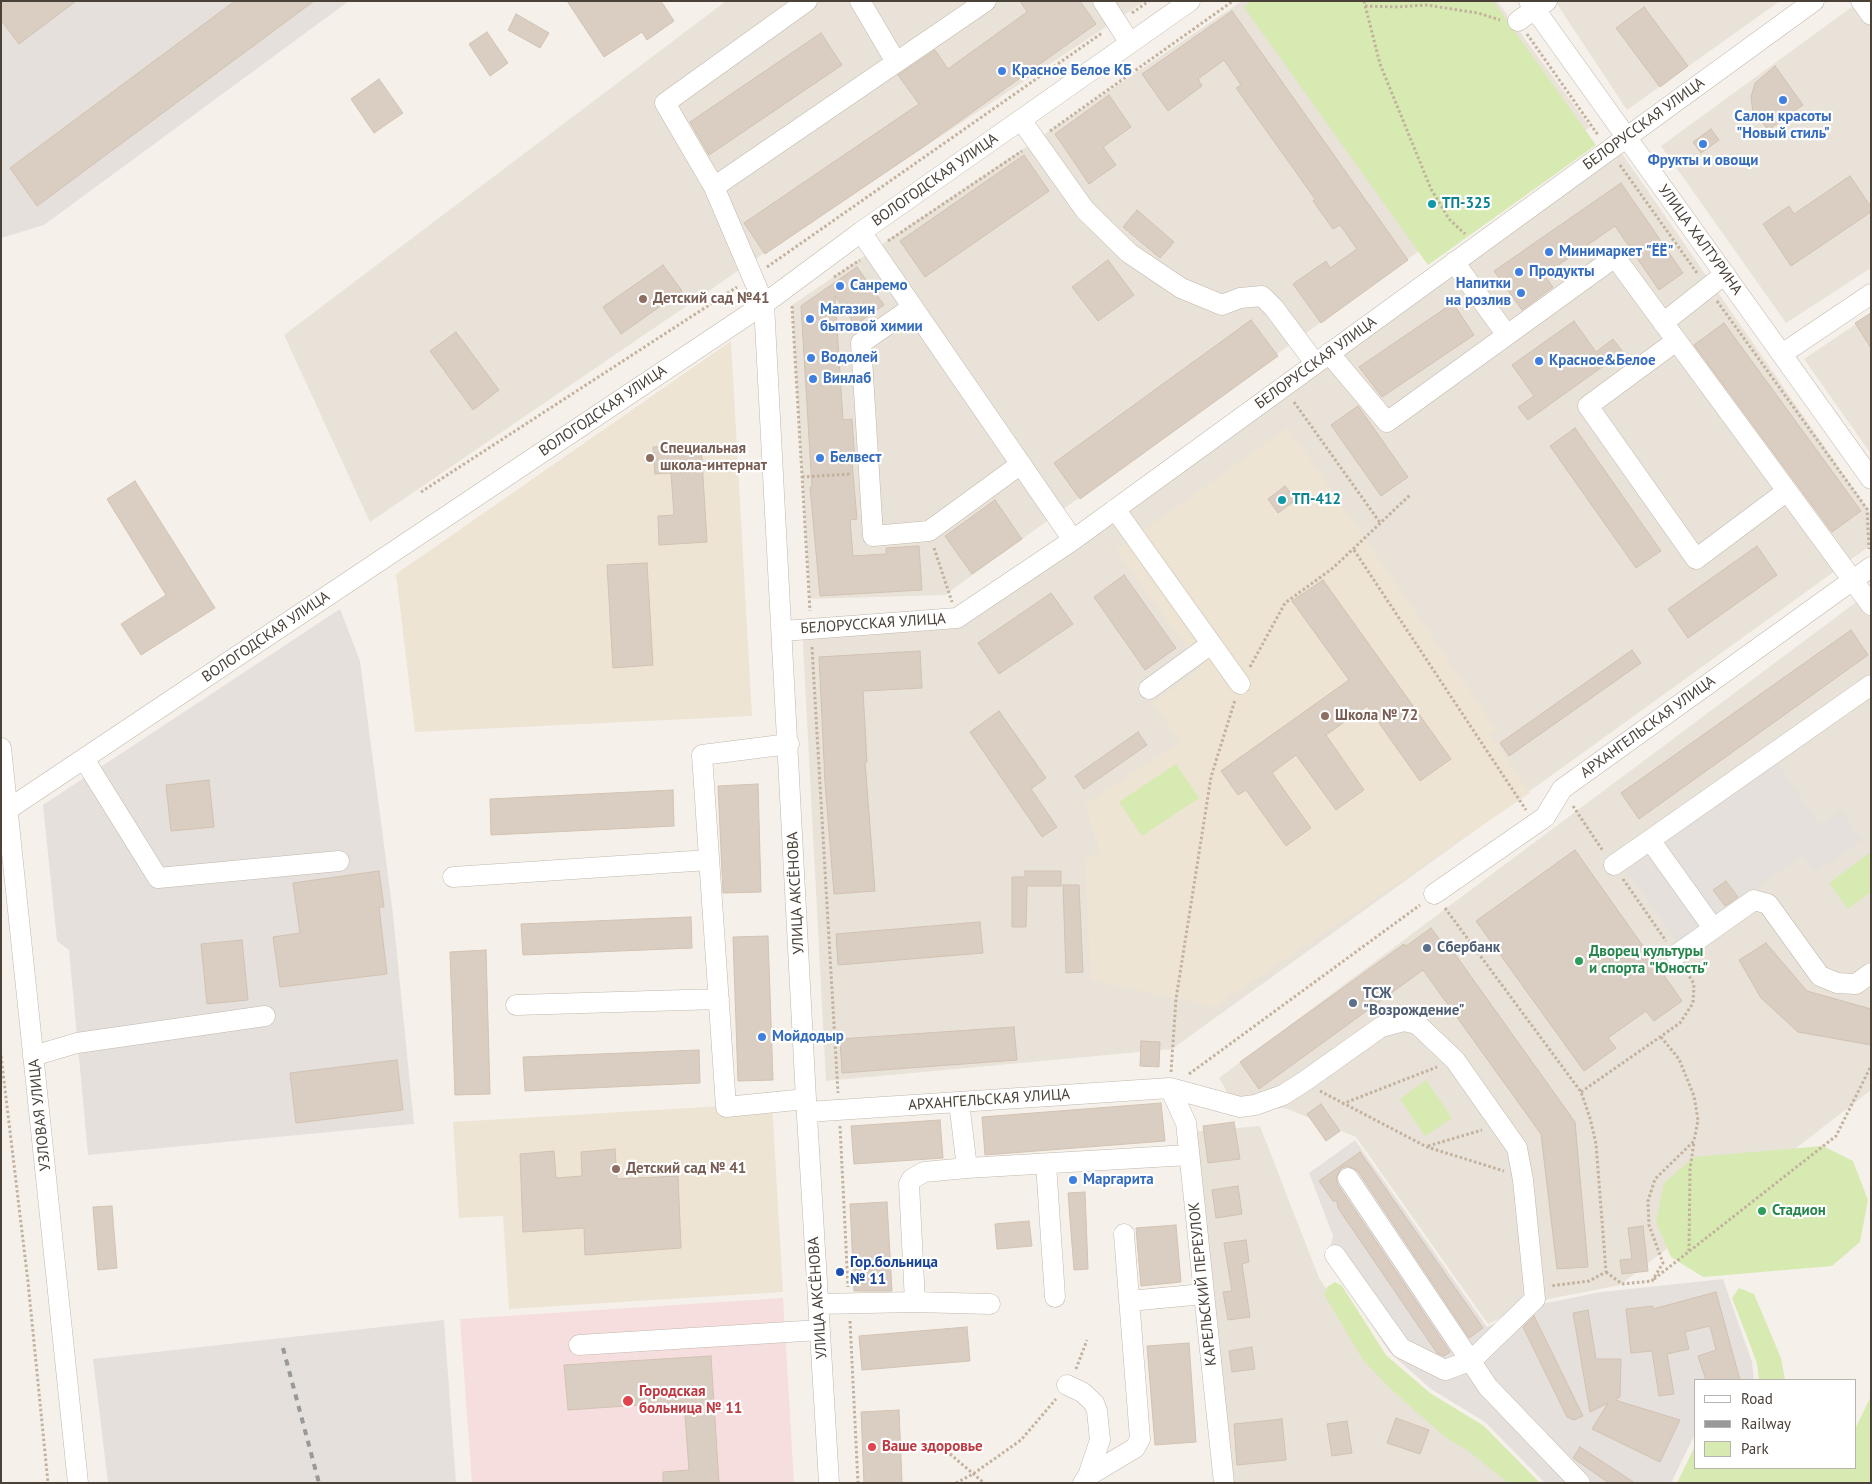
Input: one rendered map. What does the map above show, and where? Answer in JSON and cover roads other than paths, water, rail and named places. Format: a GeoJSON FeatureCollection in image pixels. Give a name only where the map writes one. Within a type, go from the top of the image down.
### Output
{"type":"FeatureCollection","features":[{"type":"Feature","properties":{"kind":"street"},"geometry":{"type":"LineString","coordinates":[[764,304],[714,187],[665,103],[807,1]]}},
{"type":"Feature","properties":{"kind":"street"},"geometry":{"type":"LineString","coordinates":[[860,1],[896,62]]}},
{"type":"Feature","properties":{"kind":"street"},"geometry":{"type":"LineString","coordinates":[[714,187],[986,1]]}},
{"type":"Feature","properties":{"kind":"street"},"geometry":{"type":"LineString","coordinates":[[1103,1],[1130,43]]}},
{"type":"Feature","properties":{"kind":"street","name":"ВОЛОГОДСКАЯ УЛИЦА"},"geometry":{"type":"LineString","coordinates":[[4,811],[764,304],[861,232],[1190,1]]}},
{"type":"Feature","properties":{"kind":"street","name":"БЕЛОРУССКАЯ УЛИЦА"},"geometry":{"type":"LineString","coordinates":[[783,630],[957,618],[1073,540],[1814,1]]}},
{"type":"Feature","properties":{"kind":"street"},"geometry":{"type":"LineString","coordinates":[[1861,1],[1871,15]]}},
{"type":"Feature","properties":{"kind":"street"},"geometry":{"type":"LineString","coordinates":[[1518,22],[1537,4]]}},
{"type":"Feature","properties":{"kind":"street","name":"УЛИЦА ХАЛТУРИНА"},"geometry":{"type":"LineString","coordinates":[[1537,4],[1626,137],[1871,479]]}},
{"type":"Feature","properties":{"kind":"street"},"geometry":{"type":"LineString","coordinates":[[1021,120],[1085,210],[1129,252],[1182,288],[1222,305],[1240,298],[1262,296],[1387,422],[1615,257],[1871,605]]}},
{"type":"Feature","properties":{"kind":"street"},"geometry":{"type":"LineString","coordinates":[[861,232],[1073,540]]}},
{"type":"Feature","properties":{"kind":"street"},"geometry":{"type":"LineString","coordinates":[[1454,262],[1507,335]]}},
{"type":"Feature","properties":{"kind":"street"},"geometry":{"type":"LineString","coordinates":[[1663,323],[1725,274]]}},
{"type":"Feature","properties":{"kind":"street"},"geometry":{"type":"LineString","coordinates":[[1782,354],[1871,294]]}},
{"type":"Feature","properties":{"kind":"street","name":"УЛИЦА АКСЁНОВА"},"geometry":{"type":"LineString","coordinates":[[764,304],[789,744],[806,1105],[830,1483]]}},
{"type":"Feature","properties":{"kind":"street"},"geometry":{"type":"LineString","coordinates":[[913,307],[861,343],[873,536],[929,531],[1021,464]]}},
{"type":"Feature","properties":{"kind":"street"},"geometry":{"type":"LineString","coordinates":[[1676,341],[1588,406],[1696,559],[1787,491]]}},
{"type":"Feature","properties":{"kind":"street"},"geometry":{"type":"LineString","coordinates":[[1115,509],[1240,684]]}},
{"type":"Feature","properties":{"kind":"street","name":"АРХАНГЕЛЬСКАЯ УЛИЦА"},"geometry":{"type":"LineString","coordinates":[[1434,894],[1536,824],[1552,809],[1562,789],[1871,567]]}},
{"type":"Feature","properties":{"kind":"street"},"geometry":{"type":"LineString","coordinates":[[1148,689],[1211,644]]}},
{"type":"Feature","properties":{"kind":"street"},"geometry":{"type":"LineString","coordinates":[[1614,866],[1871,685]]}},
{"type":"Feature","properties":{"kind":"street"},"geometry":{"type":"LineString","coordinates":[[516,1005],[719,999],[702,755],[789,744]]}},
{"type":"Feature","properties":{"kind":"street","name":"УЗЛОВАЯ УЛИЦА"},"geometry":{"type":"LineString","coordinates":[[1,748],[4,811],[33,1056],[78,1483]]}},
{"type":"Feature","properties":{"kind":"street"},"geometry":{"type":"LineString","coordinates":[[84,759],[158,878],[339,861]]}},
{"type":"Feature","properties":{"kind":"street"},"geometry":{"type":"LineString","coordinates":[[1650,840],[1713,928]]}},
{"type":"Feature","properties":{"kind":"street"},"geometry":{"type":"LineString","coordinates":[[453,877],[709,860]]}},
{"type":"Feature","properties":{"kind":"street"},"geometry":{"type":"LineString","coordinates":[[1676,955],[1754,900],[1768,904],[1820,976],[1837,983],[1856,984],[1871,973]]}},
{"type":"Feature","properties":{"kind":"street","name":"АРХАНГЕЛЬСКАЯ УЛИЦА"},"geometry":{"type":"LineString","coordinates":[[719,999],[726,1107],[806,1105],[839,1110],[1170,1088],[1240,1107],[1268,1102],[1305,1081],[1381,1027],[1404,1021],[1417,1024],[1455,1060],[1502,1124],[1517,1148],[1523,1180],[1536,1299],[1472,1360]]}},
{"type":"Feature","properties":{"kind":"street"},"geometry":{"type":"LineString","coordinates":[[33,1056],[77,1043],[265,1016]]}},
{"type":"Feature","properties":{"kind":"street","name":"КАРЕЛЬСКИЙ ПЕРЕУЛОК"},"geometry":{"type":"LineString","coordinates":[[1170,1088],[1186,1123],[1224,1483]]}},
{"type":"Feature","properties":{"kind":"street"},"geometry":{"type":"LineString","coordinates":[[959,1102],[967,1168]]}},
{"type":"Feature","properties":{"kind":"street"},"geometry":{"type":"LineString","coordinates":[[915,1302],[909,1184],[912,1178],[924,1172],[967,1168],[1189,1155]]}},
{"type":"Feature","properties":{"kind":"street"},"geometry":{"type":"LineString","coordinates":[[1046,1164],[1055,1297]]}},
{"type":"Feature","properties":{"kind":"street"},"geometry":{"type":"LineString","coordinates":[[1348,1178],[1472,1360],[1488,1387],[1580,1483]]}},
{"type":"Feature","properties":{"kind":"street"},"geometry":{"type":"LineString","coordinates":[[1085,1479],[1135,1448],[1140,1439],[1124,1234]]}},
{"type":"Feature","properties":{"kind":"street"},"geometry":{"type":"LineString","coordinates":[[1335,1255],[1401,1348],[1445,1370],[1472,1360]]}},
{"type":"Feature","properties":{"kind":"street"},"geometry":{"type":"LineString","coordinates":[[1130,1301],[1204,1294]]}},
{"type":"Feature","properties":{"kind":"street"},"geometry":{"type":"LineString","coordinates":[[819,1304],[915,1302],[990,1304]]}},
{"type":"Feature","properties":{"kind":"street"},"geometry":{"type":"LineString","coordinates":[[579,1345],[820,1330]]}},
{"type":"Feature","properties":{"kind":"street"},"geometry":{"type":"LineString","coordinates":[[1067,1385],[1082,1392],[1094,1403],[1097,1411],[1100,1440],[1085,1479]]}},
{"type":"Feature","properties":{"kind":"railway"},"geometry":{"type":"LineString","coordinates":[[283,1348],[319,1483]]}},
{"type":"Feature","properties":{"kind":"place","name":"Красное Белое КБ"},"geometry":{"type":"Point","coordinates":[1002,71]}},
{"type":"Feature","properties":{"kind":"place","name":"Салон красоты \"Новый стиль\""},"geometry":{"type":"Point","coordinates":[1783,100]}},
{"type":"Feature","properties":{"kind":"place","name":"Фрукты и овощи"},"geometry":{"type":"Point","coordinates":[1703,144]}},
{"type":"Feature","properties":{"kind":"place","name":"ТП-325"},"geometry":{"type":"Point","coordinates":[1432,204]}},
{"type":"Feature","properties":{"kind":"place","name":"Минимаркет \"ЁЁ\""},"geometry":{"type":"Point","coordinates":[1549,252]}},
{"type":"Feature","properties":{"kind":"place","name":"Продукты"},"geometry":{"type":"Point","coordinates":[1519,272]}},
{"type":"Feature","properties":{"kind":"place","name":"Санремо"},"geometry":{"type":"Point","coordinates":[840,286]}},
{"type":"Feature","properties":{"kind":"place","name":"Напитки на розлив"},"geometry":{"type":"Point","coordinates":[1521,293]}},
{"type":"Feature","properties":{"kind":"place","name":"Детский сад №41"},"geometry":{"type":"Point","coordinates":[643,299]}},
{"type":"Feature","properties":{"kind":"place","name":"Магазин бытовой химии"},"geometry":{"type":"Point","coordinates":[810,319]}},
{"type":"Feature","properties":{"kind":"place","name":"Водолей"},"geometry":{"type":"Point","coordinates":[811,358]}},
{"type":"Feature","properties":{"kind":"place","name":"Красное&Белое"},"geometry":{"type":"Point","coordinates":[1539,361]}},
{"type":"Feature","properties":{"kind":"place","name":"Винлаб"},"geometry":{"type":"Point","coordinates":[813,379]}},
{"type":"Feature","properties":{"kind":"place","name":"Специальная школа-интернат"},"geometry":{"type":"Point","coordinates":[650,458]}},
{"type":"Feature","properties":{"kind":"place","name":"Белвест"},"geometry":{"type":"Point","coordinates":[820,458]}},
{"type":"Feature","properties":{"kind":"place","name":"ТП-412"},"geometry":{"type":"Point","coordinates":[1282,500]}},
{"type":"Feature","properties":{"kind":"place","name":"Школа № 72"},"geometry":{"type":"Point","coordinates":[1325,716]}},
{"type":"Feature","properties":{"kind":"place","name":"Сбербанк"},"geometry":{"type":"Point","coordinates":[1427,948]}},
{"type":"Feature","properties":{"kind":"place","name":"Дворец культуры и спорта \"Юность\""},"geometry":{"type":"Point","coordinates":[1579,961]}},
{"type":"Feature","properties":{"kind":"place","name":"ТСЖ \"Возрождение\""},"geometry":{"type":"Point","coordinates":[1353,1003]}},
{"type":"Feature","properties":{"kind":"place","name":"Мойдодыр"},"geometry":{"type":"Point","coordinates":[762,1037]}},
{"type":"Feature","properties":{"kind":"place","name":"Детский сад № 41"},"geometry":{"type":"Point","coordinates":[616,1169]}},
{"type":"Feature","properties":{"kind":"place","name":"Маргарита"},"geometry":{"type":"Point","coordinates":[1073,1180]}},
{"type":"Feature","properties":{"kind":"place","name":"Стадион"},"geometry":{"type":"Point","coordinates":[1762,1211]}},
{"type":"Feature","properties":{"kind":"place","name":"Гор.больница № 11"},"geometry":{"type":"Point","coordinates":[840,1272]}},
{"type":"Feature","properties":{"kind":"place","name":"Городская больница № 11"},"geometry":{"type":"Point","coordinates":[628,1401]}},
{"type":"Feature","properties":{"kind":"place","name":"Ваше здоровье"},"geometry":{"type":"Point","coordinates":[872,1447]}}]}
